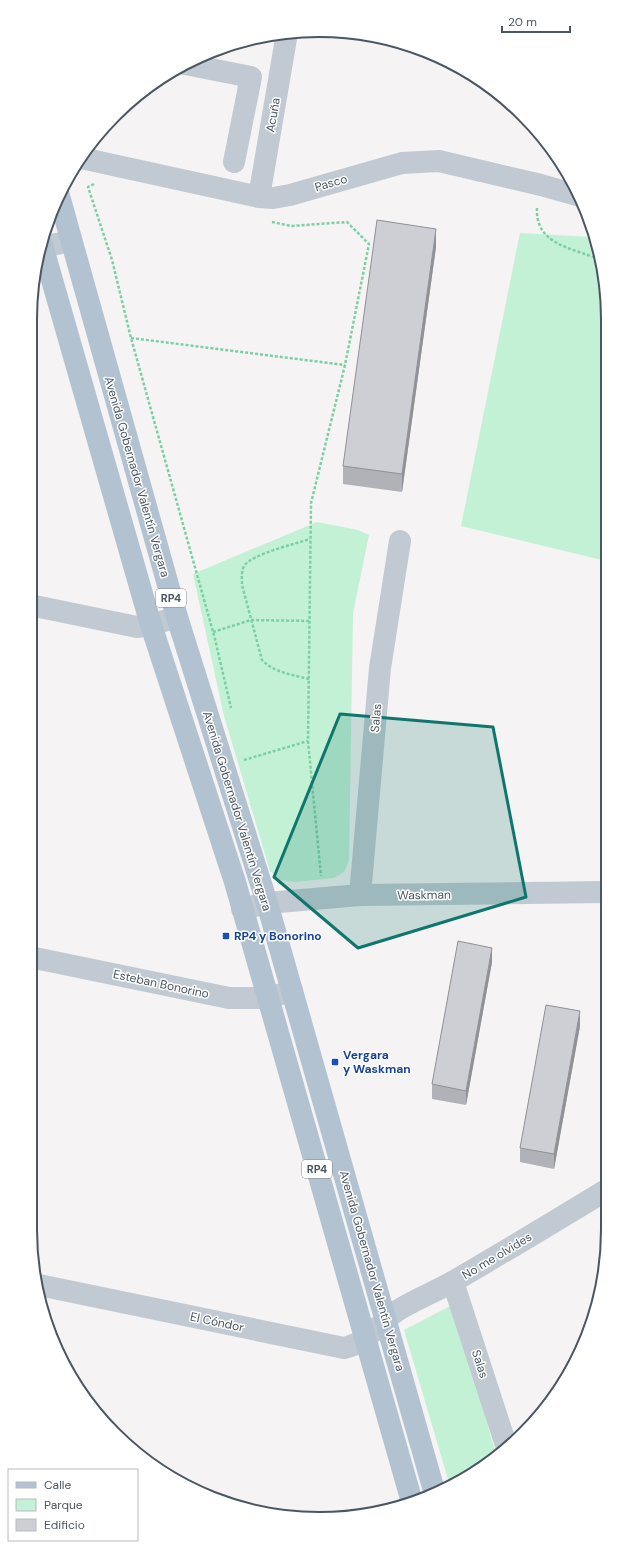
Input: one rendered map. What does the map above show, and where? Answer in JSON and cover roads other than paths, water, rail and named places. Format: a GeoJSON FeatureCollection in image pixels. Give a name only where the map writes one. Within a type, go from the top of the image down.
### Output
{"type":"FeatureCollection","features":[{"type":"Feature","properties":{"kind":"main road","name":"Avenida Gobernador Valentín Vergara"},"geometry":{"type":"LineString","coordinates":[[61,204],[177,618],[267,903],[433,1488]]}},
{"type":"Feature","properties":{"kind":"main road","name":"Avenida Gobernador Valentín Vergara"},"geometry":{"type":"LineString","coordinates":[[45,255],[151,625],[242,909],[411,1497]]}},
{"type":"Feature","properties":{"kind":"street","name":"Acuña"},"geometry":{"type":"LineString","coordinates":[[259,197],[286,39]]}},
{"type":"Feature","properties":{"kind":"street"},"geometry":{"type":"LineString","coordinates":[[194,66],[251,77],[234,162]]}},
{"type":"Feature","properties":{"kind":"street","name":"Pasco"},"geometry":{"type":"LineString","coordinates":[[87,159],[259,197],[273,198],[290,195],[402,163],[419,161],[453,163],[572,194]]}},
{"type":"Feature","properties":{"kind":"street"},"geometry":{"type":"LineString","coordinates":[[47,245],[71,241]]}},
{"type":"Feature","properties":{"kind":"street","name":"Salas"},"geometry":{"type":"LineString","coordinates":[[360,896],[380,668],[400,541]]}},
{"type":"Feature","properties":{"kind":"street"},"geometry":{"type":"LineString","coordinates":[[37,606],[136,627],[151,625],[177,618]]}},
{"type":"Feature","properties":{"kind":"street","name":"Waskman"},"geometry":{"type":"LineString","coordinates":[[242,909],[267,903],[324,898],[601,888]]}},
{"type":"Feature","properties":{"kind":"street","name":"Esteban Bonorino"},"geometry":{"type":"LineString","coordinates":[[37,958],[229,998],[268,998],[292,991]]}},
{"type":"Feature","properties":{"kind":"street","name":"No me olvides"},"geometry":{"type":"LineString","coordinates":[[385,1320],[401,1308],[453,1282],[601,1193]]}},
{"type":"Feature","properties":{"kind":"street","name":"Salas"},"geometry":{"type":"LineString","coordinates":[[453,1282],[505,1442]]}},
{"type":"Feature","properties":{"kind":"street","name":"El Cóndor"},"geometry":{"type":"LineString","coordinates":[[42,1286],[344,1348],[357,1345],[366,1340],[385,1320]]}},
{"type":"Feature","properties":{"kind":"place","name":"RP4 y Bonorino"},"geometry":{"type":"Point","coordinates":[226,936]}},
{"type":"Feature","properties":{"kind":"place","name":"Vergara y Waskman"},"geometry":{"type":"Point","coordinates":[335,1062]}}]}
